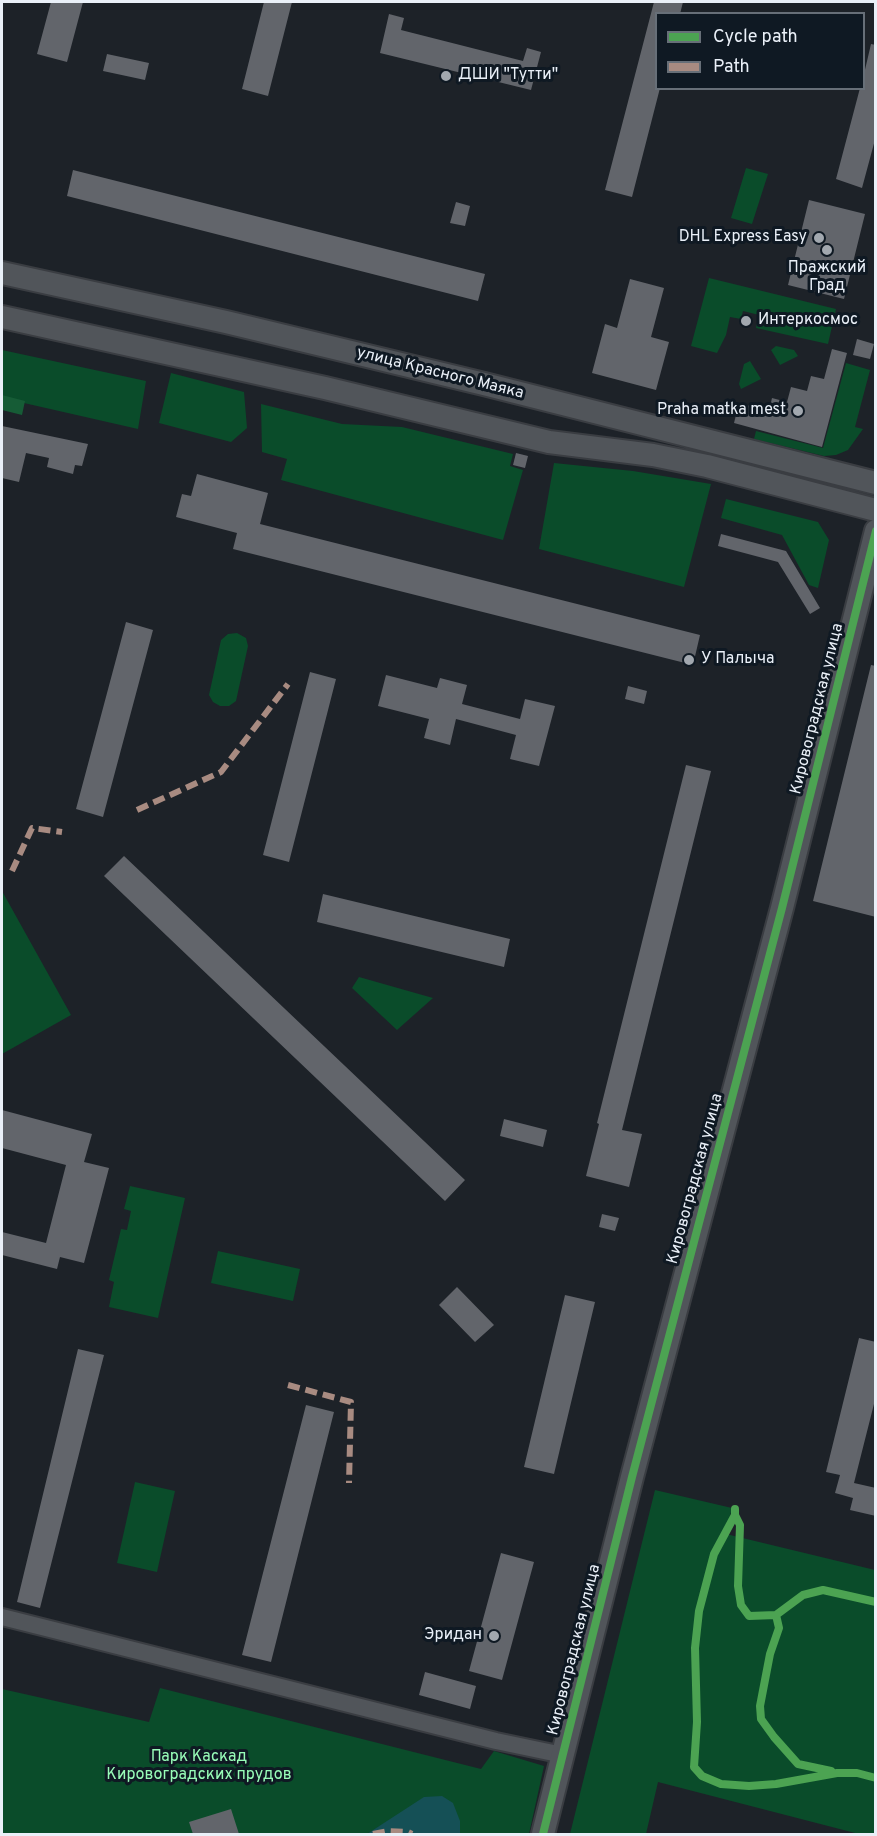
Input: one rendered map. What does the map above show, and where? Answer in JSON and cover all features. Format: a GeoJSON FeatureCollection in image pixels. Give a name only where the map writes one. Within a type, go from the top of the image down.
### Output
{"type":"FeatureCollection","features":[{"type":"Feature","properties":{"kind":"street","name":"улица Красного Маяка"},"geometry":{"type":"LineString","coordinates":[[2,273],[226,322],[484,384],[876,483]]}},
{"type":"Feature","properties":{"kind":"street"},"geometry":{"type":"LineString","coordinates":[[2,317],[314,386],[549,442],[652,455],[707,466],[876,510]]}},
{"type":"Feature","properties":{"kind":"street","name":"Кировоградская улица"},"geometry":{"type":"LineString","coordinates":[[543,1834],[634,1467],[782,908],[876,531]]}},
{"type":"Feature","properties":{"kind":"street"},"geometry":{"type":"LineString","coordinates":[[2,1617],[530,1749],[563,1755]]}},
{"type":"Feature","properties":{"kind":"green space"},"geometry":{"type":"Polygon","coordinates":[[[746,168],[768,174],[752,224],[731,218],[746,168]]]}},
{"type":"Feature","properties":{"kind":"green space"},"geometry":{"type":"Polygon","coordinates":[[[709,278],[836,309],[828,344],[756,328],[759,315],[743,311],[741,319],[730,317],[726,335],[717,353],[691,346],[709,278]]]}},
{"type":"Feature","properties":{"kind":"green space"},"geometry":{"type":"Polygon","coordinates":[[[776,346],[794,350],[798,356],[780,365],[771,350],[776,346]]]}},
{"type":"Feature","properties":{"kind":"green space"},"geometry":{"type":"Polygon","coordinates":[[[2,350],[146,381],[138,429],[2,398],[2,350]]]}},
{"type":"Feature","properties":{"kind":"green space"},"geometry":{"type":"Polygon","coordinates":[[[750,361],[761,379],[741,389],[739,384],[744,364],[750,361]]]}},
{"type":"Feature","properties":{"kind":"green space"},"geometry":{"type":"Polygon","coordinates":[[[846,363],[870,370],[855,427],[863,429],[848,450],[836,455],[824,456],[754,439],[756,431],[823,448],[846,363]]]}},
{"type":"Feature","properties":{"kind":"green space"},"geometry":{"type":"Polygon","coordinates":[[[171,373],[244,392],[247,428],[231,442],[159,423],[171,373]]]}},
{"type":"Feature","properties":{"kind":"green space"},"geometry":{"type":"Polygon","coordinates":[[[2,395],[25,401],[22,415],[2,410],[2,395]]]}},
{"type":"Feature","properties":{"kind":"green space"},"geometry":{"type":"Polygon","coordinates":[[[261,404],[342,424],[402,427],[513,454],[510,466],[523,470],[503,540],[281,480],[287,459],[262,452],[261,404]]]}},
{"type":"Feature","properties":{"kind":"green space"},"geometry":{"type":"Polygon","coordinates":[[[554,463],[633,471],[711,484],[684,587],[539,549],[554,463]]]}},
{"type":"Feature","properties":{"kind":"green space"},"geometry":{"type":"Polygon","coordinates":[[[726,499],[818,522],[829,540],[818,588],[809,585],[782,535],[721,518],[726,499]]]}},
{"type":"Feature","properties":{"kind":"green space"},"geometry":{"type":"Polygon","coordinates":[[[237,633],[246,638],[248,646],[236,701],[229,706],[220,706],[213,702],[209,695],[221,640],[228,634],[237,633]]]}},
{"type":"Feature","properties":{"kind":"green space"},"geometry":{"type":"Polygon","coordinates":[[[2,891],[71,1015],[2,1054],[2,891]]]}},
{"type":"Feature","properties":{"kind":"green space"},"geometry":{"type":"Polygon","coordinates":[[[359,977],[433,998],[397,1030],[352,988],[359,977]]]}},
{"type":"Feature","properties":{"kind":"green space"},"geometry":{"type":"Polygon","coordinates":[[[130,1186],[185,1198],[158,1318],[109,1307],[114,1282],[109,1280],[121,1229],[127,1230],[131,1211],[124,1209],[130,1186]]]}},
{"type":"Feature","properties":{"kind":"green space"},"geometry":{"type":"Polygon","coordinates":[[[218,1251],[300,1269],[293,1301],[211,1283],[218,1251]]]}},
{"type":"Feature","properties":{"kind":"green space"},"geometry":{"type":"Polygon","coordinates":[[[135,1482],[175,1491],[157,1572],[117,1563],[135,1482]]]}},
{"type":"Feature","properties":{"kind":"green space"},"geometry":{"type":"Polygon","coordinates":[[[655,1490],[732,1508],[726,1534],[875,1570],[875,1834],[859,1834],[658,1782],[646,1834],[570,1834],[655,1490]]]}},
{"type":"Feature","properties":{"kind":"green space","name":"Парк Каскад Кировоградских прудов"},"geometry":{"type":"Polygon","coordinates":[[[160,1688],[481,1769],[494,1751],[544,1766],[529,1834],[460,1834],[460,1821],[392,1819],[367,1834],[2,1834],[2,1689],[149,1722],[160,1688]]]}},
{"type":"Feature","properties":{"kind":"water"},"geometry":{"type":"Polygon","coordinates":[[[442,1796],[453,1803],[460,1821],[460,1834],[367,1834],[424,1797],[442,1796]]]}},
{"type":"Feature","properties":{"kind":"building"},"geometry":{"type":"Polygon","coordinates":[[[51,2],[83,2],[67,62],[37,54],[51,2]]]}},
{"type":"Feature","properties":{"kind":"building"},"geometry":{"type":"Polygon","coordinates":[[[264,2],[292,2],[268,96],[242,89],[264,2]]]}},
{"type":"Feature","properties":{"kind":"building"},"geometry":{"type":"Polygon","coordinates":[[[654,2],[683,2],[680,12],[655,12],[655,90],[659,90],[632,197],[605,190],[654,2]]]}},
{"type":"Feature","properties":{"kind":"building"},"geometry":{"type":"Polygon","coordinates":[[[389,14],[404,18],[401,30],[523,61],[527,48],[541,52],[531,90],[380,53],[389,14]]]}},
{"type":"Feature","properties":{"kind":"building"},"geometry":{"type":"Polygon","coordinates":[[[871,44],[876,45],[876,136],[862,188],[836,179],[859,90],[865,90],[865,70],[871,44]]]}},
{"type":"Feature","properties":{"kind":"building"},"geometry":{"type":"Polygon","coordinates":[[[107,54],[149,63],[145,80],[103,71],[107,54]]]}},
{"type":"Feature","properties":{"kind":"building"},"geometry":{"type":"Polygon","coordinates":[[[73,170],[485,274],[478,301],[67,196],[73,170]]]}},
{"type":"Feature","properties":{"kind":"building","name":"Пражский Град"},"geometry":{"type":"Polygon","coordinates":[[[809,200],[865,214],[844,299],[788,285],[809,200]]]}},
{"type":"Feature","properties":{"kind":"building"},"geometry":{"type":"Polygon","coordinates":[[[456,202],[470,206],[465,226],[450,223],[456,202]]]}},
{"type":"Feature","properties":{"kind":"building"},"geometry":{"type":"Polygon","coordinates":[[[630,279],[664,288],[651,337],[669,342],[656,390],[592,373],[605,324],[617,328],[630,279]]]}},
{"type":"Feature","properties":{"kind":"building"},"geometry":{"type":"Polygon","coordinates":[[[857,339],[874,344],[870,359],[853,355],[857,339]]]}},
{"type":"Feature","properties":{"kind":"building"},"geometry":{"type":"Polygon","coordinates":[[[832,349],[847,353],[822,447],[734,423],[739,403],[769,411],[772,398],[787,402],[791,387],[807,391],[811,376],[824,379],[832,349]]]}},
{"type":"Feature","properties":{"kind":"building"},"geometry":{"type":"Polygon","coordinates":[[[2,426],[88,444],[82,466],[75,465],[73,474],[47,467],[49,458],[26,453],[19,482],[2,478],[2,426]]]}},
{"type":"Feature","properties":{"kind":"building"},"geometry":{"type":"Polygon","coordinates":[[[516,453],[528,456],[525,468],[513,465],[516,453]]]}},
{"type":"Feature","properties":{"kind":"building"},"geometry":{"type":"Polygon","coordinates":[[[197,474],[268,493],[260,524],[700,635],[693,665],[233,549],[237,533],[176,517],[182,494],[191,496],[197,474]]]}},
{"type":"Feature","properties":{"kind":"building"},"geometry":{"type":"Polygon","coordinates":[[[721,534],[786,551],[820,608],[810,614],[778,562],[718,546],[721,534]]]}},
{"type":"Feature","properties":{"kind":"building"},"geometry":{"type":"Polygon","coordinates":[[[126,622],[153,630],[103,817],[76,809],[126,622]]]}},
{"type":"Feature","properties":{"kind":"building"},"geometry":{"type":"Polygon","coordinates":[[[871,665],[876,666],[876,917],[813,901],[871,665]]]}},
{"type":"Feature","properties":{"kind":"building"},"geometry":{"type":"Polygon","coordinates":[[[310,672],[336,679],[289,862],[263,855],[310,672]]]}},
{"type":"Feature","properties":{"kind":"building"},"geometry":{"type":"Polygon","coordinates":[[[386,675],[437,688],[440,678],[467,685],[462,704],[520,719],[525,699],[555,706],[539,766],[510,759],[516,735],[456,719],[450,745],[424,738],[429,719],[378,706],[386,675]]]}},
{"type":"Feature","properties":{"kind":"building"},"geometry":{"type":"Polygon","coordinates":[[[628,686],[647,691],[644,704],[625,699],[628,686]]]}},
{"type":"Feature","properties":{"kind":"building"},"geometry":{"type":"Polygon","coordinates":[[[686,765],[711,771],[622,1130],[642,1134],[629,1187],[586,1176],[599,1124],[597,1123],[686,765]]]}},
{"type":"Feature","properties":{"kind":"building"},"geometry":{"type":"Polygon","coordinates":[[[124,856],[465,1180],[445,1201],[104,876],[124,856]]]}},
{"type":"Feature","properties":{"kind":"building"},"geometry":{"type":"Polygon","coordinates":[[[323,894],[510,939],[504,967],[317,922],[323,894]]]}},
{"type":"Feature","properties":{"kind":"building"},"geometry":{"type":"Polygon","coordinates":[[[2,1110],[92,1134],[84,1162],[109,1168],[84,1263],[60,1257],[57,1269],[2,1255],[2,1232],[46,1243],[66,1165],[2,1148],[2,1110]]]}},
{"type":"Feature","properties":{"kind":"building"},"geometry":{"type":"Polygon","coordinates":[[[504,1119],[547,1130],[543,1147],[500,1136],[504,1119]]]}},
{"type":"Feature","properties":{"kind":"building"},"geometry":{"type":"Polygon","coordinates":[[[602,1214],[619,1218],[615,1231],[599,1227],[602,1214]]]}},
{"type":"Feature","properties":{"kind":"building"},"geometry":{"type":"Polygon","coordinates":[[[457,1287],[494,1325],[475,1342],[439,1305],[457,1287]]]}},
{"type":"Feature","properties":{"kind":"building"},"geometry":{"type":"Polygon","coordinates":[[[565,1295],[595,1302],[554,1474],[524,1467],[565,1295]]]}},
{"type":"Feature","properties":{"kind":"building"},"geometry":{"type":"Polygon","coordinates":[[[859,1338],[876,1342],[876,1396],[854,1483],[876,1488],[876,1516],[850,1510],[853,1498],[835,1493],[840,1475],[826,1472],[859,1338]]]}},
{"type":"Feature","properties":{"kind":"building"},"geometry":{"type":"Polygon","coordinates":[[[78,1349],[104,1355],[40,1608],[17,1602],[78,1349]]]}},
{"type":"Feature","properties":{"kind":"building"},"geometry":{"type":"Polygon","coordinates":[[[306,1405],[334,1412],[271,1662],[242,1655],[306,1405]]]}},
{"type":"Feature","properties":{"kind":"building"},"geometry":{"type":"Polygon","coordinates":[[[501,1553],[534,1562],[502,1680],[469,1671],[501,1553]]]}},
{"type":"Feature","properties":{"kind":"building"},"geometry":{"type":"Polygon","coordinates":[[[425,1672],[476,1686],[470,1709],[419,1695],[425,1672]]]}},
{"type":"Feature","properties":{"kind":"building"},"geometry":{"type":"Polygon","coordinates":[[[231,1809],[239,1834],[193,1834],[189,1822],[231,1809]]]}},
{"type":"Feature","properties":{"kind":"marked path"},"geometry":{"type":"LineString","coordinates":[[137,810],[221,772],[288,684]]}},
{"type":"Feature","properties":{"kind":"marked path"},"geometry":{"type":"LineString","coordinates":[[12,871],[32,828],[62,832]]}},
{"type":"Feature","properties":{"kind":"marked path"},"geometry":{"type":"LineString","coordinates":[[288,1385],[351,1402],[349,1483]]}},
{"type":"Feature","properties":{"kind":"marked path"},"geometry":{"type":"LineString","coordinates":[[373,1834],[388,1831],[412,1834]]}},
{"type":"Feature","properties":{"kind":"cycle path"},"geometry":{"type":"LineString","coordinates":[[543,1834],[632,1477],[782,908],[876,531]]}},
{"type":"Feature","properties":{"kind":"cycle path"},"geometry":{"type":"LineString","coordinates":[[735,1509],[735,1515],[714,1554],[699,1611],[695,1648],[697,1722],[694,1767],[702,1776],[721,1784],[749,1786],[776,1784],[837,1773],[857,1773],[876,1778]]}},
{"type":"Feature","properties":{"kind":"cycle path"},"geometry":{"type":"LineString","coordinates":[[735,1515],[740,1525],[738,1586],[741,1605],[749,1616],[776,1615],[803,1595],[823,1590],[876,1602]]}},
{"type":"Feature","properties":{"kind":"cycle path"},"geometry":{"type":"LineString","coordinates":[[776,1615],[779,1628],[770,1654],[760,1706],[761,1719],[798,1764],[831,1771]]}},
{"type":"Feature","properties":{"kind":"place","name":"ДШИ \"Тутти\""},"geometry":{"type":"Point","coordinates":[446,76]}},
{"type":"Feature","properties":{"kind":"place","name":"DHL Express Easy"},"geometry":{"type":"Point","coordinates":[819,238]}},
{"type":"Feature","properties":{"kind":"place","name":"Пражский Град"},"geometry":{"type":"Point","coordinates":[827,250]}},
{"type":"Feature","properties":{"kind":"place","name":"Интеркосмос"},"geometry":{"type":"Point","coordinates":[746,321]}},
{"type":"Feature","properties":{"kind":"place","name":"Praha matka mest"},"geometry":{"type":"Point","coordinates":[798,411]}},
{"type":"Feature","properties":{"kind":"place","name":"У Палыча"},"geometry":{"type":"Point","coordinates":[689,660]}},
{"type":"Feature","properties":{"kind":"place","name":"Эридан"},"geometry":{"type":"Point","coordinates":[494,1636]}}]}
